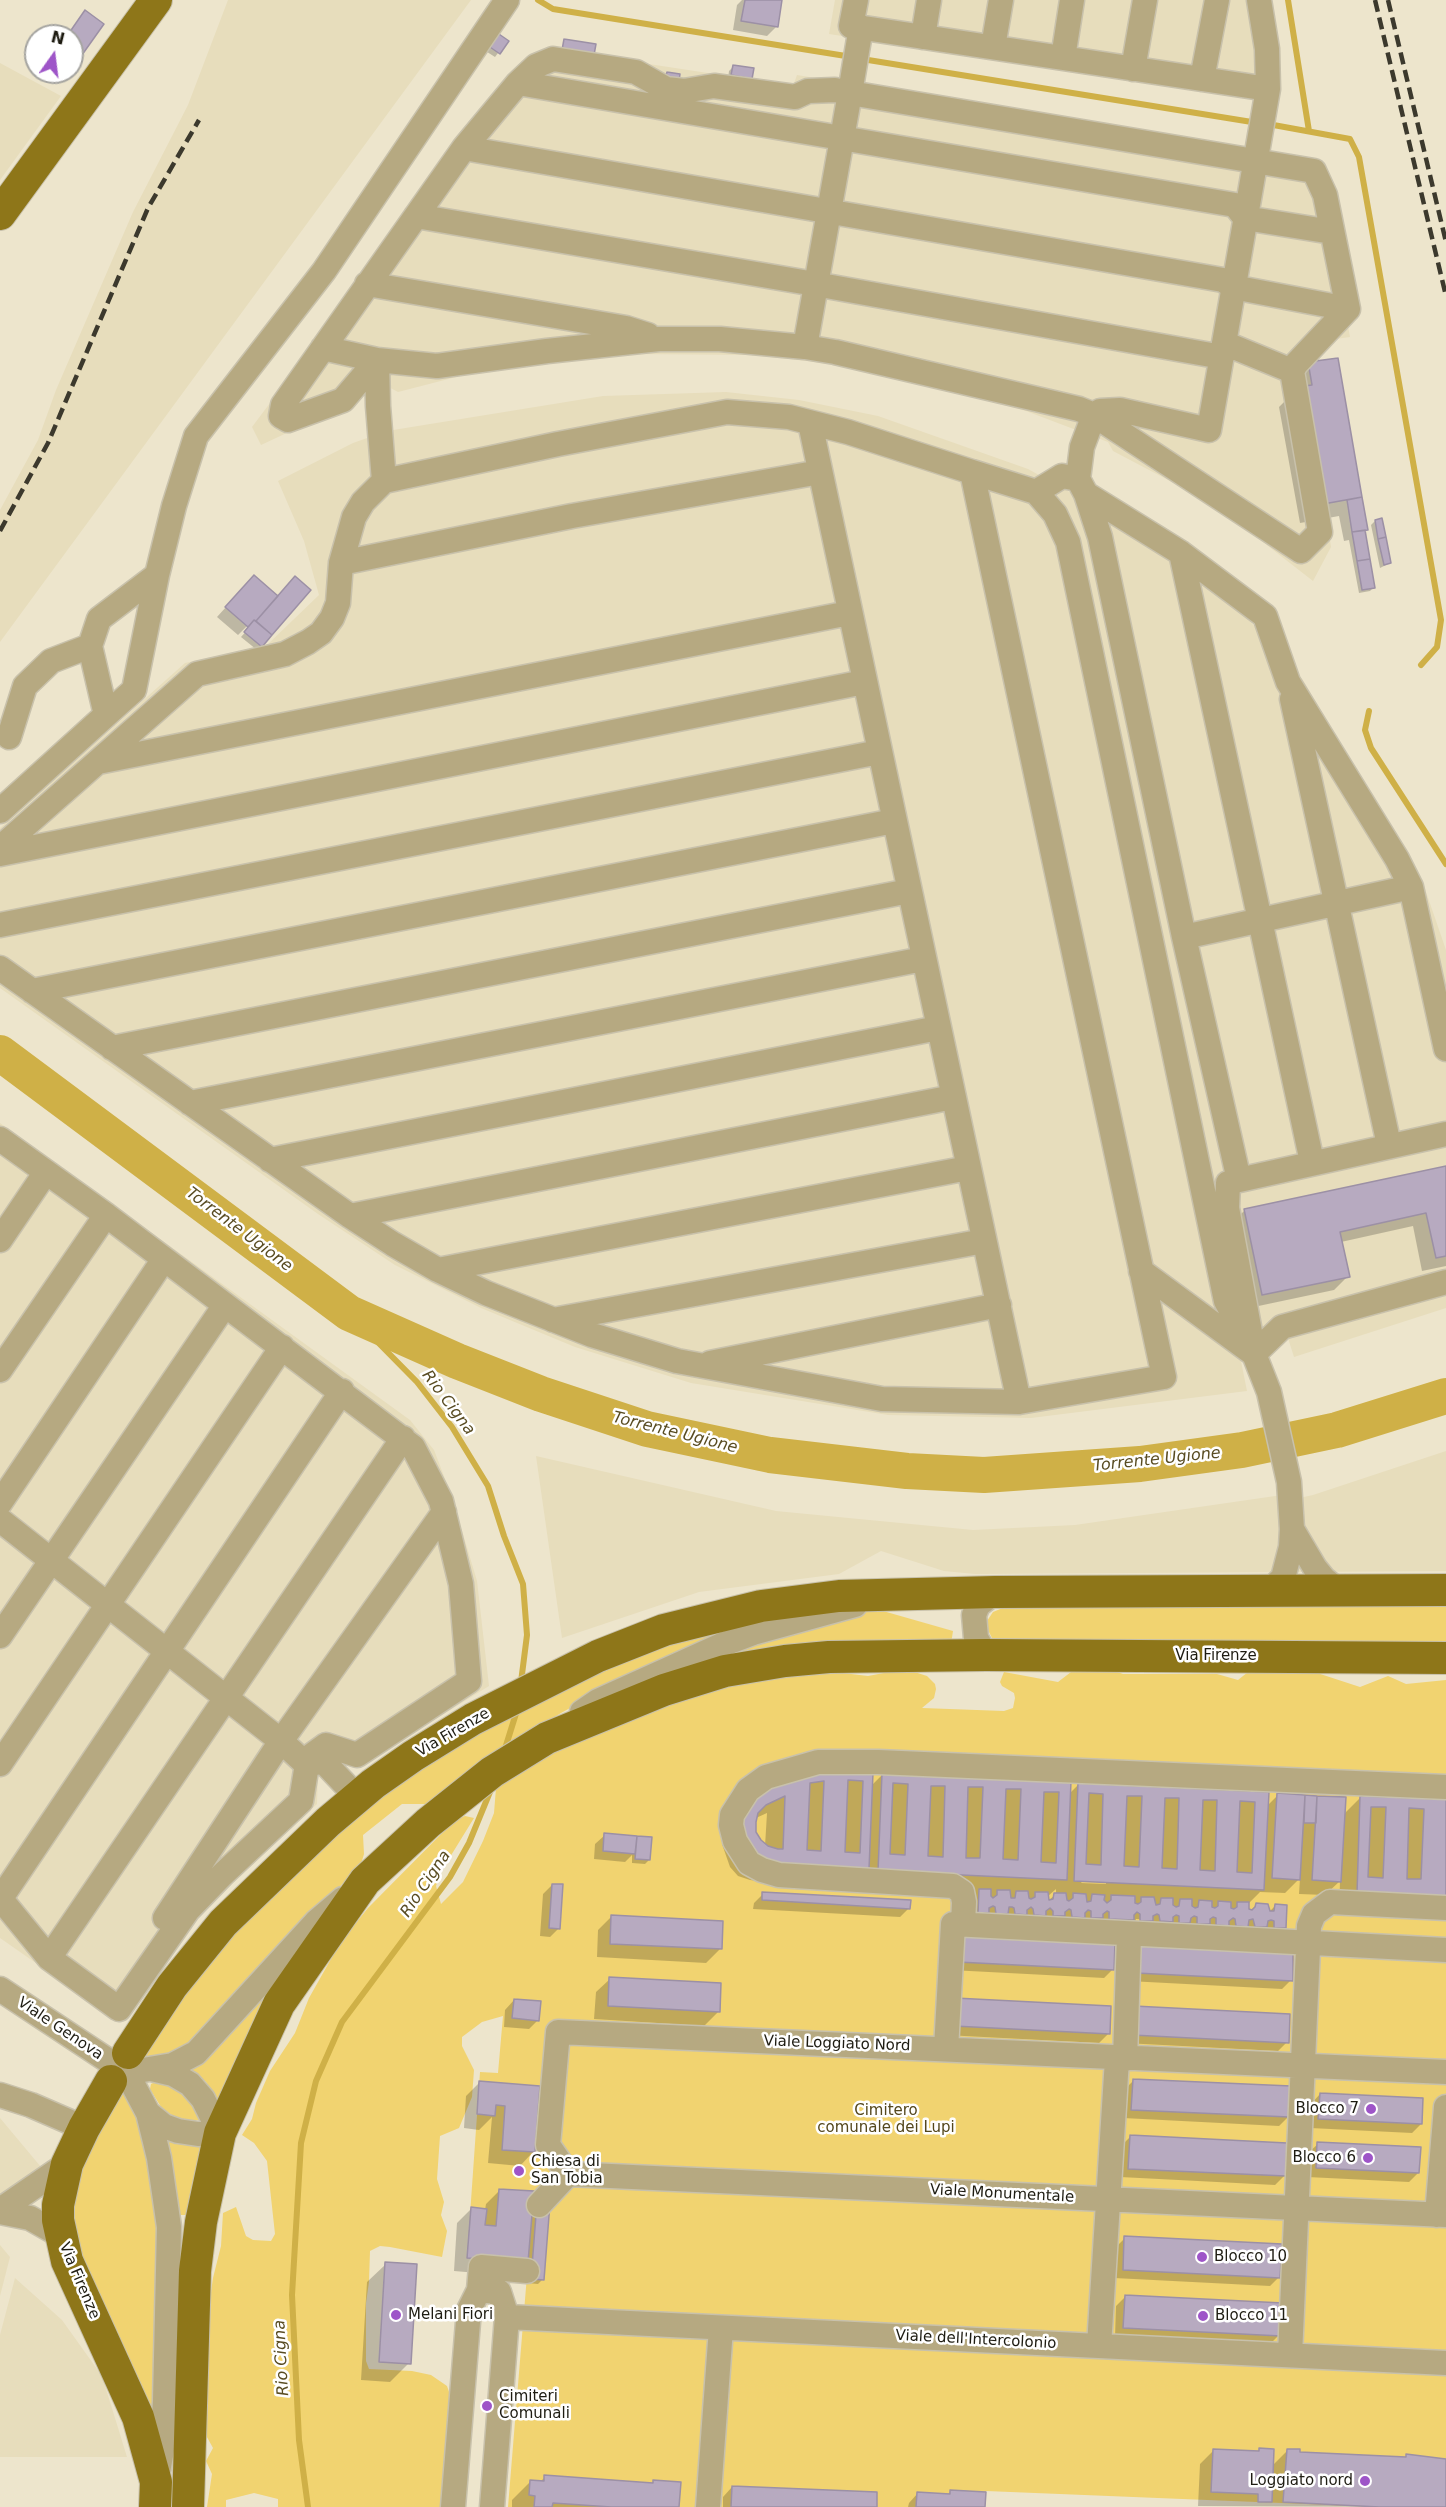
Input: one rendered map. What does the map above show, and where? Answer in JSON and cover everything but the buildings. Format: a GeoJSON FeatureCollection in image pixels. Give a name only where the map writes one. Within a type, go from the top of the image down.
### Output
{"type":"FeatureCollection","features":[{"type":"Feature","properties":{"kind":"main road"},"geometry":{"type":"LineString","coordinates":[[0,214],[156,0]]}},
{"type":"Feature","properties":{"kind":"main road","name":"Via Firenze"},"geometry":{"type":"LineString","coordinates":[[155,2494],[138,2417],[68,2261],[60,2235],[58,2205],[67,2164],[84,2128],[127,2068],[171,1986],[223,1923],[357,1797],[438,1740],[598,1656],[664,1630],[733,1611],[810,1599],[995,1592],[1268,1593],[1446,1590]]}},
{"type":"Feature","properties":{"kind":"main road","name":"Via Firenze"},"geometry":{"type":"LineString","coordinates":[[188,2507],[175,2450],[201,2222],[220,2133],[282,1998],[365,1881],[428,1823],[492,1772],[537,1743],[663,1690],[749,1666],[829,1657],[986,1655],[1446,1658]]}},
{"type":"Feature","properties":{"kind":"street"},"geometry":{"type":"LineString","coordinates":[[856,0],[851,26],[860,36],[923,37],[1202,79],[1267,92]]}},
{"type":"Feature","properties":{"kind":"street"},"geometry":{"type":"LineString","coordinates":[[923,37],[929,0]]}},
{"type":"Feature","properties":{"kind":"street"},"geometry":{"type":"LineString","coordinates":[[993,47],[1001,0]]}},
{"type":"Feature","properties":{"kind":"street"},"geometry":{"type":"LineString","coordinates":[[1063,58],[1072,0]]}},
{"type":"Feature","properties":{"kind":"street"},"geometry":{"type":"LineString","coordinates":[[1133,69],[1144,0]]}},
{"type":"Feature","properties":{"kind":"street"},"geometry":{"type":"LineString","coordinates":[[1202,79],[1217,0]]}},
{"type":"Feature","properties":{"kind":"street"},"geometry":{"type":"LineString","coordinates":[[1239,1180],[1184,937],[1100,537],[1082,487],[1082,447],[1094,415],[1106,410],[1120,410],[1209,430],[1267,92],[1267,49],[1259,0]]}},
{"type":"Feature","properties":{"kind":"street"},"geometry":{"type":"LineString","coordinates":[[0,811],[134,690],[157,575],[174,506],[196,436],[324,271],[506,1]]}},
{"type":"Feature","properties":{"kind":"street"},"geometry":{"type":"LineString","coordinates":[[805,347],[860,36]]}},
{"type":"Feature","properties":{"kind":"street"},"geometry":{"type":"LineString","coordinates":[[377,360],[343,400],[288,420],[281,416],[283,405],[464,148],[518,83],[536,66],[553,59],[636,72],[666,88],[684,91],[714,86],[795,97],[808,91],[835,90],[851,85],[1257,153],[1314,171],[1325,195],[1348,309]]}},
{"type":"Feature","properties":{"kind":"street"},"geometry":{"type":"LineString","coordinates":[[518,83],[1235,205],[1245,218],[1332,232]]}},
{"type":"Feature","properties":{"kind":"street"},"geometry":{"type":"LineString","coordinates":[[464,148],[1223,280],[1233,287],[1348,309]]}},
{"type":"Feature","properties":{"kind":"street"},"geometry":{"type":"LineString","coordinates":[[416,216],[1223,350],[1292,371]]}},
{"type":"Feature","properties":{"kind":"street"},"geometry":{"type":"LineString","coordinates":[[367,284],[626,328],[659,339]]}},
{"type":"Feature","properties":{"kind":"street"},"geometry":{"type":"LineString","coordinates":[[323,348],[377,360],[437,366],[659,339],[720,339],[805,347],[870,359],[1055,403],[1094,415],[1301,551],[1320,532],[1292,371],[1348,309]]}},
{"type":"Feature","properties":{"kind":"street"},"geometry":{"type":"LineString","coordinates":[[377,360],[384,481]]}},
{"type":"Feature","properties":{"kind":"street"},"geometry":{"type":"LineString","coordinates":[[0,848],[197,674],[285,654],[321,633],[332,618],[338,603],[341,563],[358,509],[368,495],[384,481],[442,467],[727,412],[767,414],[810,423],[892,446],[1036,492],[1055,514],[1068,542],[1226,1301],[1254,1354],[1269,1392],[1289,1482],[1291,1547],[1283,1578],[1268,1593]]}},
{"type":"Feature","properties":{"kind":"street"},"geometry":{"type":"LineString","coordinates":[[810,423],[1019,1402]]}},
{"type":"Feature","properties":{"kind":"street"},"geometry":{"type":"LineString","coordinates":[[341,563],[572,516],[820,472]]}},
{"type":"Feature","properties":{"kind":"street"},"geometry":{"type":"LineString","coordinates":[[0,968],[350,1216],[438,1270],[486,1293],[553,1320],[644,1352],[696,1365],[882,1399],[1019,1402],[1164,1377],[972,472]]}},
{"type":"Feature","properties":{"kind":"street"},"geometry":{"type":"LineString","coordinates":[[1036,492],[1062,476],[1181,553],[1265,616],[1288,682],[1389,1145]]}},
{"type":"Feature","properties":{"kind":"street"},"geometry":{"type":"LineString","coordinates":[[1181,553],[1258,921],[1312,1162]]}},
{"type":"Feature","properties":{"kind":"street"},"geometry":{"type":"LineString","coordinates":[[106,715],[90,646],[99,619],[157,575]]}},
{"type":"Feature","properties":{"kind":"street"},"geometry":{"type":"LineString","coordinates":[[96,762],[849,612]]}},
{"type":"Feature","properties":{"kind":"street"},"geometry":{"type":"LineString","coordinates":[[9,737],[25,686],[51,661],[90,646]]}},
{"type":"Feature","properties":{"kind":"street"},"geometry":{"type":"LineString","coordinates":[[0,854],[864,682]]}},
{"type":"Feature","properties":{"kind":"street"},"geometry":{"type":"LineString","coordinates":[[1288,682],[1398,859],[1411,887],[1446,1049]]}},
{"type":"Feature","properties":{"kind":"street"},"geometry":{"type":"LineString","coordinates":[[0,925],[879,752]]}},
{"type":"Feature","properties":{"kind":"street"},"geometry":{"type":"LineString","coordinates":[[32,991],[894,821]]}},
{"type":"Feature","properties":{"kind":"street"},"geometry":{"type":"LineString","coordinates":[[1184,937],[1411,887]]}},
{"type":"Feature","properties":{"kind":"street"},"geometry":{"type":"LineString","coordinates":[[112,1048],[909,891]]}},
{"type":"Feature","properties":{"kind":"street"},"geometry":{"type":"LineString","coordinates":[[190,1103],[923,959]]}},
{"type":"Feature","properties":{"kind":"street"},"geometry":{"type":"LineString","coordinates":[[270,1160],[938,1028]]}},
{"type":"Feature","properties":{"kind":"street"},"geometry":{"type":"LineString","coordinates":[[350,1216],[953,1097]]}},
{"type":"Feature","properties":{"kind":"street"},"geometry":{"type":"LineString","coordinates":[[1254,1354],[1227,1208],[1228,1183],[1312,1162],[1446,1134]]}},
{"type":"Feature","properties":{"kind":"street"},"geometry":{"type":"LineString","coordinates":[[0,1139],[106,1215],[342,1391],[413,1447],[441,1501],[461,1584],[469,1681],[357,1755],[326,1745],[308,1758],[301,1801],[189,1910],[119,2009],[49,1958],[0,1898],[342,1391]]}},
{"type":"Feature","properties":{"kind":"street"},"geometry":{"type":"LineString","coordinates":[[438,1270],[968,1168]]}},
{"type":"Feature","properties":{"kind":"street"},"geometry":{"type":"LineString","coordinates":[[0,1240],[46,1172]]}},
{"type":"Feature","properties":{"kind":"street"},"geometry":{"type":"LineString","coordinates":[[0,1370],[106,1215]]}},
{"type":"Feature","properties":{"kind":"street"},"geometry":{"type":"LineString","coordinates":[[553,1320],[984,1241]]}},
{"type":"Feature","properties":{"kind":"street"},"geometry":{"type":"LineString","coordinates":[[0,1503],[164,1259]]}},
{"type":"Feature","properties":{"kind":"street"},"geometry":{"type":"LineString","coordinates":[[1141,1271],[1254,1354]]}},
{"type":"Feature","properties":{"kind":"street"},"geometry":{"type":"LineString","coordinates":[[1254,1354],[1282,1327],[1446,1282]]}},
{"type":"Feature","properties":{"kind":"street"},"geometry":{"type":"LineString","coordinates":[[0,1636],[225,1305]]}},
{"type":"Feature","properties":{"kind":"street"},"geometry":{"type":"LineString","coordinates":[[696,1365],[999,1305]]}},
{"type":"Feature","properties":{"kind":"street"},"geometry":{"type":"LineString","coordinates":[[0,1764],[282,1347]]}},
{"type":"Feature","properties":{"kind":"street"},"geometry":{"type":"LineString","coordinates":[[49,1958],[403,1438]]}},
{"type":"Feature","properties":{"kind":"street"},"geometry":{"type":"LineString","coordinates":[[110,2003],[281,1741],[444,1512]]}},
{"type":"Feature","properties":{"kind":"street"},"geometry":{"type":"LineString","coordinates":[[0,1520],[281,1741],[307,1765]]}},
{"type":"Feature","properties":{"kind":"street"},"geometry":{"type":"LineString","coordinates":[[1292,1529],[1315,1568],[1340,1592]]}},
{"type":"Feature","properties":{"kind":"street"},"geometry":{"type":"LineString","coordinates":[[986,1655],[976,1638],[974,1615],[978,1605],[995,1592]]}},
{"type":"Feature","properties":{"kind":"street","name":"Via Firenze"},"geometry":{"type":"LineString","coordinates":[[537,1743],[598,1701],[715,1647],[753,1633],[886,1595]]}},
{"type":"Feature","properties":{"kind":"street"},"geometry":{"type":"LineString","coordinates":[[307,1765],[323,1761],[357,1797]]}},
{"type":"Feature","properties":{"kind":"street"},"geometry":{"type":"LineString","coordinates":[[963,1925],[962,1892],[953,1886],[779,1875],[762,1870],[749,1863],[735,1841],[731,1826],[732,1815],[748,1790],[766,1777],[818,1762],[878,1762],[1446,1787]]}},
{"type":"Feature","properties":{"kind":"street","name":"Via Firenze"},"geometry":{"type":"LineString","coordinates":[[155,2494],[175,2450],[165,2401],[169,2227],[159,2158],[148,2113],[131,2081],[127,2068],[173,2065],[202,2048],[316,1922],[365,1881]]}},
{"type":"Feature","properties":{"kind":"street"},"geometry":{"type":"LineString","coordinates":[[1290,2355],[1309,1926],[1314,1914],[1330,1902],[1446,1908]]}},
{"type":"Feature","properties":{"kind":"street"},"geometry":{"type":"LineString","coordinates":[[946,2049],[953,1924],[1446,1950]]}},
{"type":"Feature","properties":{"kind":"street"},"geometry":{"type":"LineString","coordinates":[[1099,2346],[1107,2199],[1121,2059],[1129,1935]]}},
{"type":"Feature","properties":{"kind":"street","name":"Viale Genova"},"geometry":{"type":"LineString","coordinates":[[0,1989],[127,2068]]}},
{"type":"Feature","properties":{"kind":"street","name":"Viale Loggiato Nord"},"geometry":{"type":"LineString","coordinates":[[568,2174],[549,2145],[558,2032],[1446,2072]]}},
{"type":"Feature","properties":{"kind":"street"},"geometry":{"type":"LineString","coordinates":[[127,2068],[173,2074],[190,2084],[203,2099],[220,2133]]}},
{"type":"Feature","properties":{"kind":"street"},"geometry":{"type":"LineString","coordinates":[[0,2095],[31,2105],[84,2128]]}},
{"type":"Feature","properties":{"kind":"street"},"geometry":{"type":"LineString","coordinates":[[1441,2215],[1446,2107]]}},
{"type":"Feature","properties":{"kind":"street","name":"Via Firenze"},"geometry":{"type":"LineString","coordinates":[[148,2113],[164,2126],[178,2131],[198,2134],[220,2133]]}},
{"type":"Feature","properties":{"kind":"street"},"geometry":{"type":"LineString","coordinates":[[0,2211],[67,2164]]}},
{"type":"Feature","properties":{"kind":"street"},"geometry":{"type":"LineString","coordinates":[[539,2205],[568,2174]]}},
{"type":"Feature","properties":{"kind":"street","name":"Viale Monumentale"},"geometry":{"type":"LineString","coordinates":[[568,2174],[1441,2215]]}},
{"type":"Feature","properties":{"kind":"street"},"geometry":{"type":"LineString","coordinates":[[0,2211],[30,2218],[60,2235]]}},
{"type":"Feature","properties":{"kind":"street"},"geometry":{"type":"LineString","coordinates":[[453,2507],[469,2310],[479,2290],[481,2267],[527,2271]]}},
{"type":"Feature","properties":{"kind":"street"},"geometry":{"type":"LineString","coordinates":[[479,2290],[499,2292],[507,2317],[492,2507]]}},
{"type":"Feature","properties":{"kind":"street","name":"Viale dell'Intercolonio"},"geometry":{"type":"LineString","coordinates":[[507,2317],[1446,2363]]}},
{"type":"Feature","properties":{"kind":"street"},"geometry":{"type":"LineString","coordinates":[[708,2507],[721,2328]]}},
{"type":"Feature","properties":{"kind":"street"},"geometry":{"type":"LineString","coordinates":[[456,2470],[495,2473]]}},
{"type":"Feature","properties":{"kind":"shaded area"},"geometry":{"type":"Polygon","coordinates":[[[228,0],[471,0],[0,642],[0,510],[38,440],[56,390],[133,212],[188,105],[228,0]]]}},
{"type":"Feature","properties":{"kind":"shaded area"},"geometry":{"type":"Polygon","coordinates":[[[835,0],[1267,0],[1266,101],[829,34],[835,0]]]}},
{"type":"Feature","properties":{"kind":"shaded area"},"geometry":{"type":"Polygon","coordinates":[[[557,50],[793,86],[797,75],[1255,150],[1307,164],[1331,231],[1350,337],[1314,342],[1320,384],[1307,387],[1331,547],[1313,581],[1241,525],[1189,491],[1113,451],[1108,442],[1026,411],[874,371],[807,361],[751,355],[630,354],[518,366],[464,375],[398,392],[385,385],[365,383],[321,417],[261,445],[252,427],[324,331],[418,191],[468,124],[515,71],[557,50]]]}},
{"type":"Feature","properties":{"kind":"shaded area"},"geometry":{"type":"Polygon","coordinates":[[[0,63],[24,76],[24,84],[39,84],[61,96],[0,180],[0,63]]]}},
{"type":"Feature","properties":{"kind":"shaded area"},"geometry":{"type":"Polygon","coordinates":[[[726,392],[799,400],[878,416],[1028,469],[1106,512],[1208,575],[1303,680],[1424,886],[1446,950],[1446,1308],[1294,1357],[1288,1338],[1283,1337],[1271,1344],[1271,1357],[1241,1361],[1247,1391],[1031,1418],[888,1415],[691,1383],[575,1347],[481,1308],[395,1265],[318,1214],[0,988],[0,828],[185,663],[267,645],[319,595],[304,541],[278,481],[353,443],[387,431],[603,396],[726,392]]]}},
{"type":"Feature","properties":{"kind":"shaded area"},"geometry":{"type":"Polygon","coordinates":[[[0,1123],[410,1420],[434,1450],[452,1497],[477,1581],[489,1686],[361,1765],[337,1756],[318,1771],[317,1804],[200,1914],[119,2021],[0,1938],[0,1123]]]}},
{"type":"Feature","properties":{"kind":"shaded area"},"geometry":{"type":"Polygon","coordinates":[[[1446,1451],[1446,1571],[975,1574],[944,1571],[881,1551],[839,1574],[699,1592],[562,1638],[536,1456],[776,1511],[973,1530],[1075,1525],[1282,1495],[1285,1501],[1313,1495],[1446,1451]]]}},
{"type":"Feature","properties":{"kind":"shaded area"},"geometry":{"type":"Polygon","coordinates":[[[0,2118],[41,2167],[0,2196],[0,2118]]]}},
{"type":"Feature","properties":{"kind":"shaded area"},"geometry":{"type":"Polygon","coordinates":[[[0,2245],[10,2257],[0,2296],[0,2245]]]}},
{"type":"Feature","properties":{"kind":"shaded area"},"geometry":{"type":"Polygon","coordinates":[[[15,2278],[62,2320],[102,2376],[127,2457],[0,2457],[0,2335],[15,2278]]]}},
{"type":"Feature","properties":{"kind":"green space"},"geometry":{"type":"Polygon","coordinates":[[[1446,1600],[1446,1642],[1006,1643],[992,1638],[987,1621],[993,1612],[1010,1605],[1446,1600]]]}},
{"type":"Feature","properties":{"kind":"green space"},"geometry":{"type":"Polygon","coordinates":[[[876,1609],[953,1631],[951,1644],[714,1655],[819,1622],[876,1609]]]}},
{"type":"Feature","properties":{"kind":"green space"},"geometry":{"type":"Polygon","coordinates":[[[755,1616],[561,1713],[523,1737],[432,1804],[402,1804],[363,1835],[364,1854],[361,1864],[216,2020],[177,2054],[143,2059],[225,1933],[384,1786],[574,1675],[755,1616]]]}},
{"type":"Feature","properties":{"kind":"green space","name":"Cimitero comunale dei Lupi"},"geometry":{"type":"Polygon","coordinates":[[[905,1669],[927,1676],[935,1684],[934,1698],[922,1708],[1004,1711],[1013,1708],[1015,1698],[1014,1693],[1002,1686],[1000,1682],[1004,1672],[1058,1682],[1071,1672],[1094,1669],[1108,1669],[1123,1674],[1217,1674],[1238,1680],[1248,1672],[1308,1670],[1360,1687],[1388,1676],[1406,1684],[1446,1680],[1446,2507],[1379,2507],[986,2491],[985,2507],[508,2507],[528,2263],[467,2258],[480,2072],[498,2073],[503,2016],[482,2022],[462,2037],[462,2046],[474,2070],[472,2097],[459,2128],[440,2136],[437,2179],[444,2202],[441,2215],[447,2231],[442,2257],[380,2246],[370,2251],[366,2303],[366,2361],[369,2369],[412,2371],[431,2375],[447,2386],[455,2409],[445,2507],[278,2507],[278,2499],[254,2493],[226,2500],[226,2507],[207,2507],[212,2474],[206,2461],[213,2448],[202,2428],[195,2403],[213,2278],[221,2246],[223,2213],[236,2207],[246,2236],[253,2240],[271,2241],[275,2234],[267,2161],[254,2143],[242,2135],[252,2119],[256,2103],[270,2071],[295,2033],[309,1998],[340,1943],[368,1908],[455,1820],[465,1816],[474,1818],[442,1870],[436,1886],[441,1904],[463,1882],[483,1841],[494,1813],[496,1788],[521,1768],[551,1755],[576,1734],[749,1672],[834,1672],[868,1676],[905,1669]]]}},
{"type":"Feature","properties":{"kind":"green space"},"geometry":{"type":"Polygon","coordinates":[[[266,1995],[219,2102],[206,2082],[191,2069],[220,2045],[266,1995]]]}},
{"type":"Feature","properties":{"kind":"green space"},"geometry":{"type":"Polygon","coordinates":[[[159,2080],[186,2093],[199,2120],[185,2121],[161,2107],[150,2089],[151,2084],[159,2080]]]}},
{"type":"Feature","properties":{"kind":"green space"},"geometry":{"type":"Polygon","coordinates":[[[116,2085],[135,2101],[159,2192],[153,2417],[71,2231],[74,2169],[116,2085]]]}},
{"type":"Feature","properties":{"kind":"green space"},"geometry":{"type":"Polygon","coordinates":[[[166,2136],[204,2140],[186,2215],[179,2215],[166,2136]]]}},
{"type":"Feature","properties":{"kind":"waterway"},"geometry":{"type":"LineString","coordinates":[[538,0],[553,9],[852,57]]}},
{"type":"Feature","properties":{"kind":"waterway"},"geometry":{"type":"LineString","coordinates":[[1288,0],[1309,131]]}},
{"type":"Feature","properties":{"kind":"waterway"},"geometry":{"type":"LineString","coordinates":[[862,59],[1258,123]]}},
{"type":"Feature","properties":{"kind":"waterway"},"geometry":{"type":"LineString","coordinates":[[1268,124],[1350,139],[1359,157],[1441,620],[1437,647],[1421,665]]}},
{"type":"Feature","properties":{"kind":"waterway"},"geometry":{"type":"LineString","coordinates":[[1369,711],[1365,730],[1371,748],[1446,864]]}},
{"type":"Feature","properties":{"kind":"waterway","name":"Torrente Ugione"},"geometry":{"type":"LineString","coordinates":[[0,1053],[349,1313],[457,1361],[541,1394],[647,1429],[770,1455],[907,1471],[984,1475],[1140,1464],[1242,1450],[1337,1430],[1446,1396]]}},
{"type":"Feature","properties":{"kind":"waterway","name":"Rio Cigna"},"geometry":{"type":"LineString","coordinates":[[349,1313],[417,1382],[452,1427],[488,1486],[523,1584],[527,1635],[521,1682]]}},
{"type":"Feature","properties":{"kind":"waterway","name":"Rio Cigna"},"geometry":{"type":"LineString","coordinates":[[504,1752],[518,1707]]}},
{"type":"Feature","properties":{"kind":"waterway","name":"Rio Cigna"},"geometry":{"type":"LineString","coordinates":[[308,2507],[299,2440],[292,2295],[301,2143],[316,2081],[342,2022],[450,1877],[469,1843],[492,1787]]}},
{"type":"Feature","properties":{"kind":"railway"},"geometry":{"type":"LineString","coordinates":[[1375,0],[1446,296]]}},
{"type":"Feature","properties":{"kind":"railway"},"geometry":{"type":"LineString","coordinates":[[1388,0],[1446,242]]}},
{"type":"Feature","properties":{"kind":"railway"},"geometry":{"type":"LineString","coordinates":[[0,531],[48,443],[148,208],[199,120]]}},
{"type":"Feature","properties":{"kind":"place","name":"Blocco 7"},"geometry":{"type":"Point","coordinates":[1371,2109]}},
{"type":"Feature","properties":{"kind":"place","name":"Blocco 6"},"geometry":{"type":"Point","coordinates":[1368,2158]}},
{"type":"Feature","properties":{"kind":"place","name":"Chiesa di San Tobia"},"geometry":{"type":"Point","coordinates":[519,2171]}},
{"type":"Feature","properties":{"kind":"place","name":"Blocco 10"},"geometry":{"type":"Point","coordinates":[1202,2257]}},
{"type":"Feature","properties":{"kind":"place","name":"Melani Fiori"},"geometry":{"type":"Point","coordinates":[396,2315]}},
{"type":"Feature","properties":{"kind":"place","name":"Blocco 11"},"geometry":{"type":"Point","coordinates":[1203,2316]}},
{"type":"Feature","properties":{"kind":"place","name":"Cimiteri Comunali"},"geometry":{"type":"Point","coordinates":[487,2406]}},
{"type":"Feature","properties":{"kind":"place","name":"Loggiato nord"},"geometry":{"type":"Point","coordinates":[1365,2481]}}]}
